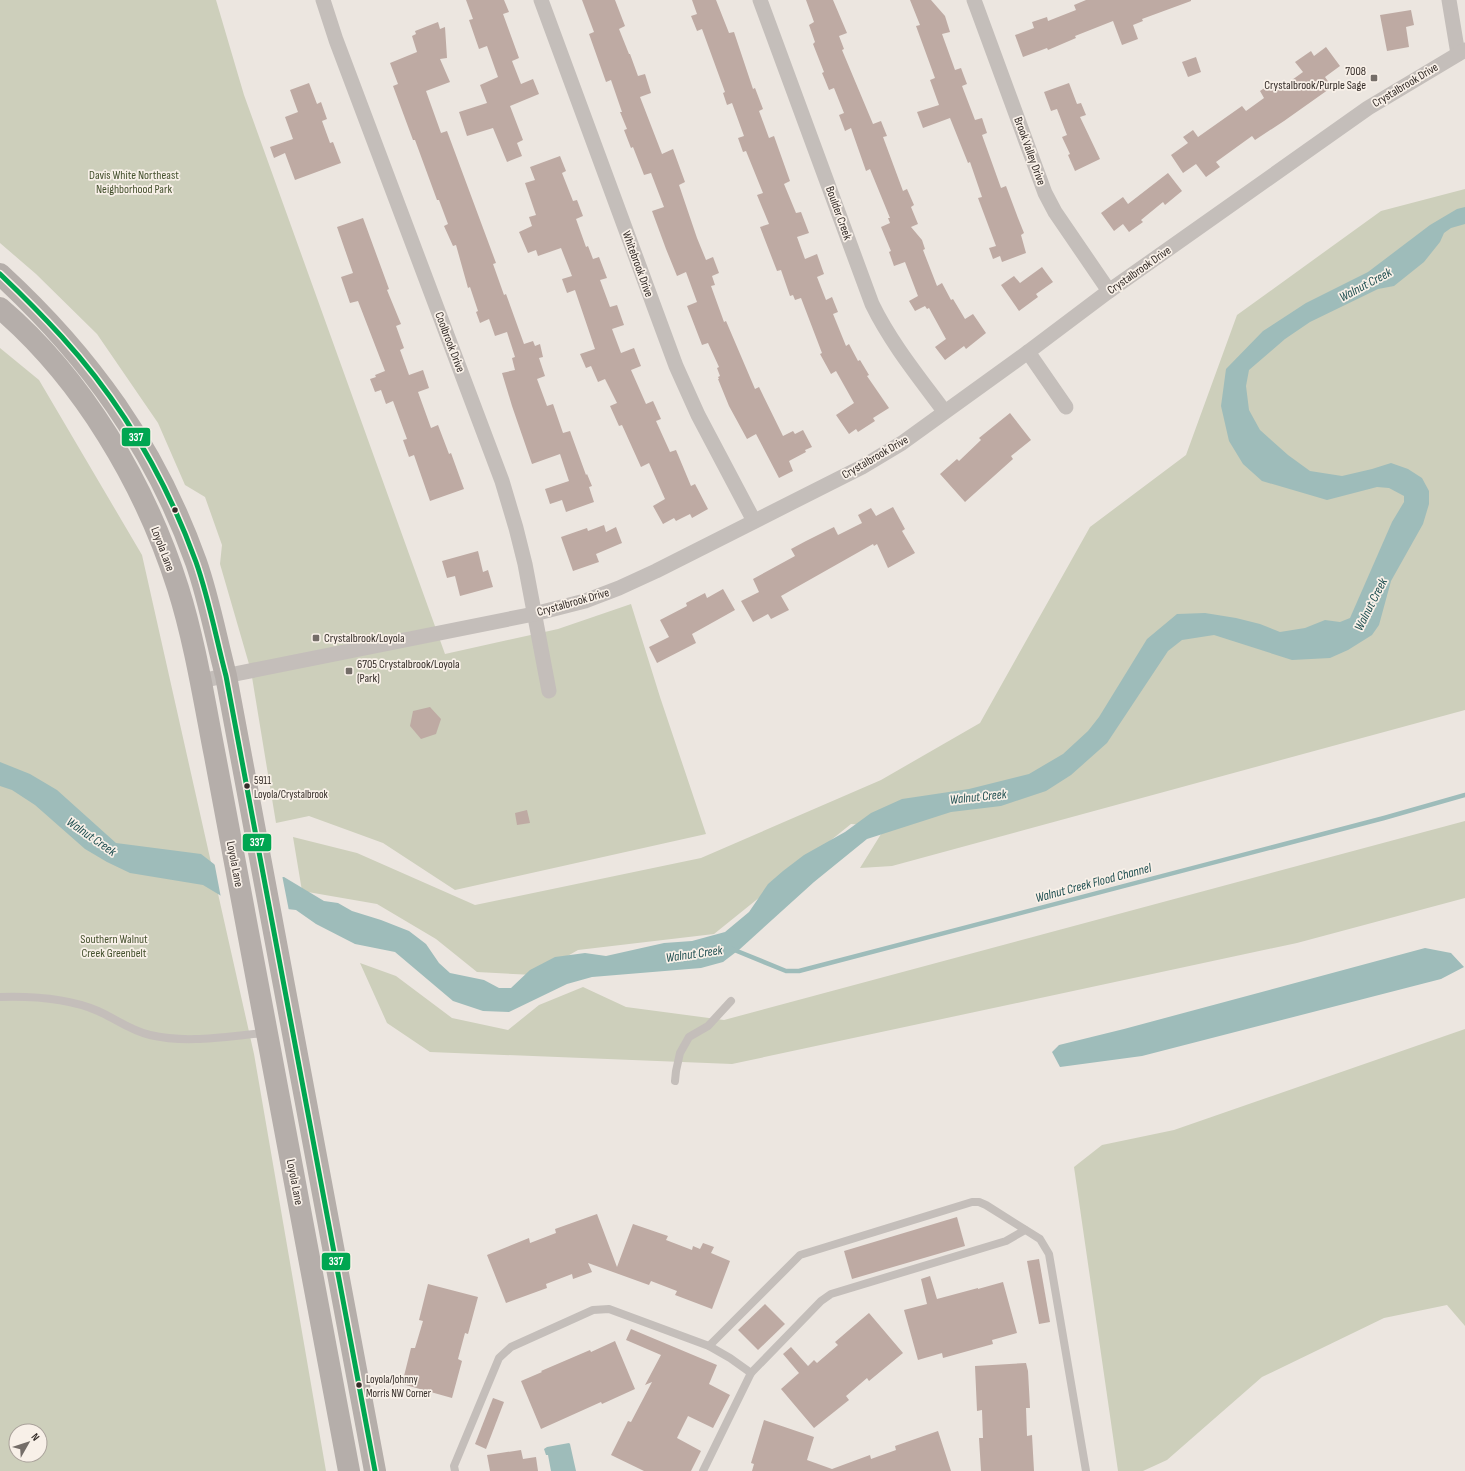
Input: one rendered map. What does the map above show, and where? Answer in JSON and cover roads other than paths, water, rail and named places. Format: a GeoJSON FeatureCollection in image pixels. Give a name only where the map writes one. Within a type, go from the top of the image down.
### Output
{"type":"FeatureCollection","features":[{"type":"Feature","properties":{"kind":"main road","name":"Loyola Lane"},"geometry":{"type":"LineString","coordinates":[[0,274],[54,328],[94,374],[124,417],[152,464],[174,510],[196,562],[226,676],[282,982],[374,1463]]}},
{"type":"Feature","properties":{"kind":"main road","name":"Loyola Lane"},"geometry":{"type":"LineString","coordinates":[[0,308],[44,352],[78,394],[110,440],[138,490],[160,538],[178,589],[186,616],[200,681],[348,1465]]}},
{"type":"Feature","properties":{"kind":"main road"},"geometry":{"type":"LineString","coordinates":[[267,1033],[292,1030]]}},
{"type":"Feature","properties":{"kind":"main road"},"geometry":{"type":"LineString","coordinates":[[348,1465],[374,1463]]}},
{"type":"Feature","properties":{"kind":"street","name":"Coolbrook Drive"},"geometry":{"type":"LineString","coordinates":[[323,0],[336,40],[502,481],[525,564],[549,691]]}},
{"type":"Feature","properties":{"kind":"street","name":"Whitebrook Drive"},"geometry":{"type":"LineString","coordinates":[[541,0],[676,366],[698,415],[754,521]]}},
{"type":"Feature","properties":{"kind":"street","name":"Boulder Creek"},"geometry":{"type":"LineString","coordinates":[[760,0],[872,304],[883,326],[896,346],[944,411]]}},
{"type":"Feature","properties":{"kind":"street"},"geometry":{"type":"LineString","coordinates":[[1449,0],[1462,52]]}},
{"type":"Feature","properties":{"kind":"street","name":"Brook Valley Drive"},"geometry":{"type":"LineString","coordinates":[[976,1],[1045,193],[1109,291]]}},
{"type":"Feature","properties":{"kind":"street","name":"Crystalbrook Drive"},"geometry":{"type":"LineString","coordinates":[[200,681],[534,614],[585,601],[619,588],[656,571],[862,467],[902,443],[944,411],[1028,352],[1109,291],[1368,108],[1462,52]]}},
{"type":"Feature","properties":{"kind":"street"},"geometry":{"type":"LineString","coordinates":[[1028,352],[1066,407]]}},
{"type":"Feature","properties":{"kind":"lane"},"geometry":{"type":"LineString","coordinates":[[0,997],[18,996],[67,1001],[98,1011],[133,1030],[151,1035],[173,1038],[267,1033]]}},
{"type":"Feature","properties":{"kind":"lane"},"geometry":{"type":"LineString","coordinates":[[675,1081],[680,1053],[689,1037],[708,1026],[731,1001]]}},
{"type":"Feature","properties":{"kind":"lane"},"geometry":{"type":"LineString","coordinates":[[709,1346],[794,1260],[804,1253],[972,1202],[979,1202],[1040,1239],[1049,1254],[1086,1471]]}},
{"type":"Feature","properties":{"kind":"lane"},"geometry":{"type":"LineString","coordinates":[[703,1471],[750,1374],[821,1301],[831,1294],[1006,1241],[1025,1230]]}},
{"type":"Feature","properties":{"kind":"lane"},"geometry":{"type":"LineString","coordinates":[[454,1468],[499,1358],[504,1352],[511,1347],[593,1310],[609,1309],[709,1346],[730,1358],[750,1374]]}},
{"type":"Feature","properties":{"kind":"water","name":"Walnut Creek"},"geometry":{"type":"Polygon","coordinates":[[[1465,207],[1465,224],[1451,228],[1444,233],[1440,242],[1424,262],[1394,286],[1378,289],[1310,322],[1285,339],[1249,370],[1246,386],[1249,410],[1260,430],[1288,455],[1310,471],[1342,476],[1391,463],[1408,469],[1422,478],[1429,491],[1429,504],[1423,524],[1391,581],[1379,625],[1372,635],[1348,650],[1330,658],[1292,660],[1214,635],[1182,640],[1168,651],[1107,743],[1071,775],[1046,791],[1001,806],[951,812],[867,839],[814,882],[740,949],[723,962],[701,968],[592,977],[567,984],[509,1012],[483,1011],[453,1001],[395,952],[355,944],[316,924],[296,910],[233,903],[203,885],[130,873],[85,849],[35,805],[12,790],[0,786],[0,762],[30,774],[57,790],[116,843],[201,854],[223,871],[245,881],[284,877],[324,901],[338,903],[352,911],[409,931],[426,944],[439,963],[450,973],[484,980],[499,988],[511,988],[530,970],[555,957],[585,953],[606,956],[664,943],[692,941],[725,932],[749,912],[768,884],[783,871],[804,855],[845,832],[871,813],[902,799],[969,789],[1029,774],[1063,754],[1088,731],[1099,717],[1147,639],[1177,614],[1205,613],[1236,618],[1260,624],[1280,632],[1305,628],[1325,620],[1340,622],[1350,618],[1392,522],[1404,502],[1404,496],[1389,488],[1377,487],[1327,500],[1262,481],[1243,464],[1229,441],[1221,406],[1226,369],[1263,331],[1306,303],[1368,272],[1430,225],[1457,209],[1465,207]]]}},
{"type":"Feature","properties":{"kind":"water"},"geometry":{"type":"Polygon","coordinates":[[[1425,948],[1451,953],[1464,967],[1441,979],[1142,1056],[1060,1067],[1052,1052],[1059,1045],[1425,948]]]}},
{"type":"Feature","properties":{"kind":"water"},"geometry":{"type":"Polygon","coordinates":[[[569,1443],[576,1471],[551,1471],[548,1455],[546,1455],[544,1449],[547,1447],[569,1443]]]}},
{"type":"Feature","properties":{"kind":"waterway","name":"Walnut Creek Flood Channel"},"geometry":{"type":"LineString","coordinates":[[732,949],[786,971],[799,971],[1384,818],[1465,795]]}},
{"type":"Feature","properties":{"kind":"place","name":"7008 Crystalbrook/Purple Sage"},"geometry":{"type":"Point","coordinates":[1374,78]}},
{"type":"Feature","properties":{"kind":"place","name":"Crystalbrook/Loyola"},"geometry":{"type":"Point","coordinates":[316,638]}},
{"type":"Feature","properties":{"kind":"place","name":"6705 Crystalbrook/Loyola (Park)"},"geometry":{"type":"Point","coordinates":[349,671]}},
{"type":"Feature","properties":{"kind":"place","name":"5911 Loyola/Crystalbrook"},"geometry":{"type":"Point","coordinates":[247,786]}},
{"type":"Feature","properties":{"kind":"place","name":"Loyola/Johnny Morris NW Corner"},"geometry":{"type":"Point","coordinates":[359,1385]}},
{"type":"Feature","properties":{"kind":"park label","name":"Davis White Northeast Neighborhood Park"},"geometry":{"type":"Point","coordinates":[134,182]}},
{"type":"Feature","properties":{"kind":"park label","name":"Southern Walnut Creek Greenbelt"},"geometry":{"type":"Point","coordinates":[114,946]}}]}
